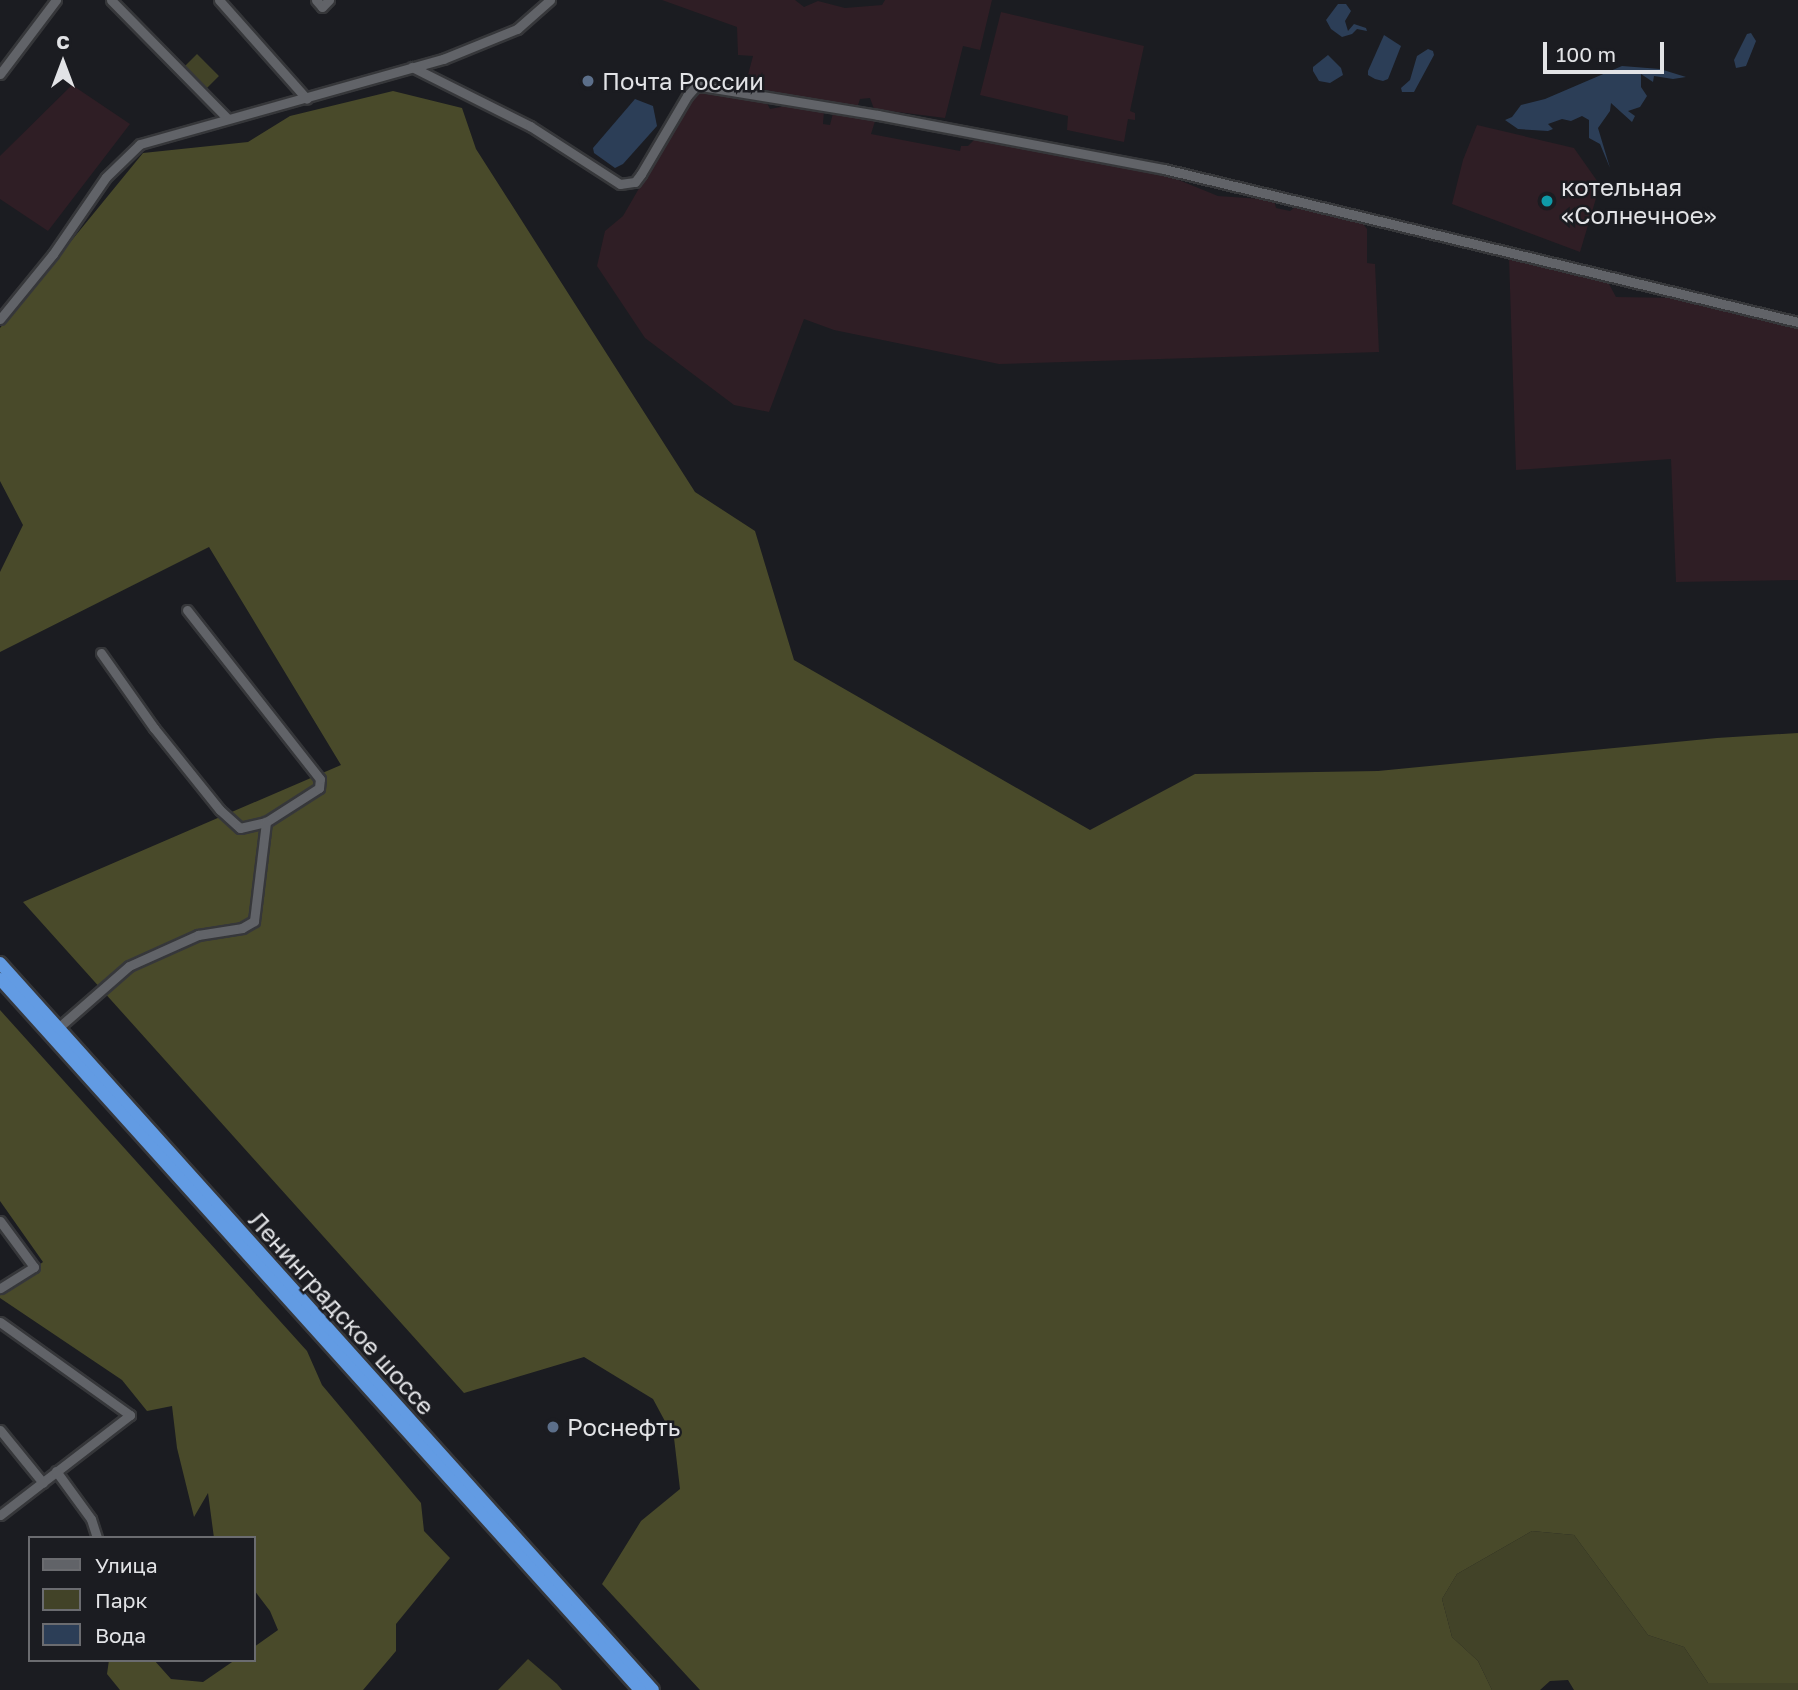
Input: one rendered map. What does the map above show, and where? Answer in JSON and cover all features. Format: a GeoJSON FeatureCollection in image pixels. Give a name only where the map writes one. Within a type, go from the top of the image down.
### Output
{"type":"FeatureCollection","features":[{"type":"Feature","properties":{"kind":"highway","name":"Ленинградское шоссе"},"geometry":{"type":"LineString","coordinates":[[0,963],[653,1690]]}},
{"type":"Feature","properties":{"kind":"highway","name":"Ленинградское шоссе"},"geometry":{"type":"LineString","coordinates":[[0,979],[640,1690]]}},
{"type":"Feature","properties":{"kind":"street"},"geometry":{"type":"LineString","coordinates":[[0,74],[56,0]]}},
{"type":"Feature","properties":{"kind":"street"},"geometry":{"type":"LineString","coordinates":[[111,0],[227,118]]}},
{"type":"Feature","properties":{"kind":"street"},"geometry":{"type":"LineString","coordinates":[[219,0],[307,99]]}},
{"type":"Feature","properties":{"kind":"street"},"geometry":{"type":"LineString","coordinates":[[316,0],[321,6],[329,0]]}},
{"type":"Feature","properties":{"kind":"street"},"geometry":{"type":"LineString","coordinates":[[0,319],[53,254],[106,177],[130,152],[153,138],[307,99],[486,43],[517,29],[550,0]]}},
{"type":"Feature","properties":{"kind":"street"},"geometry":{"type":"LineString","coordinates":[[412,67],[530,126],[620,184],[635,182],[687,96],[695,87],[701,86],[878,115],[1164,169],[1798,322]]}},
{"type":"Feature","properties":{"kind":"street"},"geometry":{"type":"LineString","coordinates":[[102,653],[154,728],[220,810],[240,828],[266,822],[319,788],[320,779],[187,610]]}},
{"type":"Feature","properties":{"kind":"street"},"geometry":{"type":"LineString","coordinates":[[58,1028],[130,966],[198,935],[242,928],[254,921],[266,822]]}},
{"type":"Feature","properties":{"kind":"street"},"geometry":{"type":"LineString","coordinates":[[0,1221],[34,1267],[0,1288]]}},
{"type":"Feature","properties":{"kind":"street"},"geometry":{"type":"LineString","coordinates":[[0,1322],[130,1415],[0,1515]]}},
{"type":"Feature","properties":{"kind":"street"},"geometry":{"type":"LineString","coordinates":[[0,1430],[43,1483]]}},
{"type":"Feature","properties":{"kind":"street"},"geometry":{"type":"LineString","coordinates":[[56,1471],[91,1520],[96,1536]]}},
{"type":"Feature","properties":{"kind":"shaded area"},"geometry":{"type":"Polygon","coordinates":[[[662,0],[795,0],[804,7],[818,1],[845,8],[882,5],[885,0],[992,0],[980,50],[963,46],[945,118],[874,109],[870,98],[860,99],[857,108],[745,86],[753,56],[738,55],[737,27],[662,0]]]}},
{"type":"Feature","properties":{"kind":"shaded area"},"geometry":{"type":"Polygon","coordinates":[[[1001,12],[1144,46],[1130,111],[1135,113],[1135,120],[1128,119],[1124,142],[1067,130],[1068,116],[980,95],[1001,12]]]}},
{"type":"Feature","properties":{"kind":"shaded area"},"geometry":{"type":"Polygon","coordinates":[[[72,85],[130,124],[48,231],[0,199],[0,156],[72,85]]]}},
{"type":"Feature","properties":{"kind":"shaded area"},"geometry":{"type":"Polygon","coordinates":[[[701,92],[767,103],[770,109],[786,106],[824,111],[823,124],[830,125],[833,113],[876,118],[871,134],[960,151],[961,146],[968,146],[976,138],[1159,172],[1218,196],[1274,200],[1276,208],[1290,211],[1298,205],[1361,221],[1367,229],[1367,263],[1375,264],[1379,352],[999,364],[834,330],[804,319],[769,412],[734,405],[645,338],[597,266],[605,231],[623,216],[689,102],[701,92]]]}},
{"type":"Feature","properties":{"kind":"shaded area"},"geometry":{"type":"Polygon","coordinates":[[[1477,125],[1574,148],[1600,185],[1580,252],[1452,204],[1463,160],[1477,125]]]}},
{"type":"Feature","properties":{"kind":"shaded area"},"geometry":{"type":"Polygon","coordinates":[[[1509,258],[1599,279],[1609,284],[1616,297],[1680,298],[1798,326],[1798,580],[1676,582],[1671,459],[1516,470],[1509,258]]]}},
{"type":"Feature","properties":{"kind":"green space"},"geometry":{"type":"Polygon","coordinates":[[[197,54],[219,76],[206,89],[184,67],[197,54]]]}},
{"type":"Feature","properties":{"kind":"green space"},"geometry":{"type":"Polygon","coordinates":[[[393,91],[462,108],[476,149],[695,492],[755,531],[794,660],[1090,830],[1195,774],[1378,771],[1717,738],[1798,733],[1798,1683],[1708,1683],[1684,1647],[1648,1635],[1574,1535],[1532,1531],[1457,1574],[1442,1599],[1452,1637],[1478,1661],[1492,1690],[700,1690],[602,1584],[641,1521],[680,1489],[674,1438],[653,1399],[584,1357],[464,1393],[23,902],[341,765],[209,547],[0,652],[0,572],[23,525],[0,481],[0,328],[143,153],[248,142],[290,116],[393,91]]]}},
{"type":"Feature","properties":{"kind":"green space"},"geometry":{"type":"Polygon","coordinates":[[[0,1010],[307,1351],[322,1385],[421,1503],[424,1531],[450,1558],[396,1624],[396,1651],[363,1690],[120,1690],[107,1674],[109,1662],[156,1662],[171,1679],[203,1682],[232,1662],[256,1662],[256,1646],[278,1630],[270,1611],[256,1593],[256,1536],[214,1536],[208,1493],[194,1517],[177,1448],[172,1406],[147,1411],[122,1380],[0,1298],[0,1293],[43,1262],[0,1201],[0,1010]]]}},
{"type":"Feature","properties":{"kind":"green space"},"geometry":{"type":"Polygon","coordinates":[[[1532,1531],[1574,1535],[1648,1635],[1684,1647],[1708,1683],[1798,1683],[1798,1690],[1574,1690],[1568,1680],[1550,1681],[1540,1690],[1492,1690],[1478,1661],[1452,1637],[1442,1599],[1457,1574],[1532,1531]]]}},
{"type":"Feature","properties":{"kind":"green space"},"geometry":{"type":"Polygon","coordinates":[[[528,1659],[557,1684],[562,1690],[498,1690],[528,1659]]]}},
{"type":"Feature","properties":{"kind":"water"},"geometry":{"type":"Polygon","coordinates":[[[1338,4],[1346,4],[1351,11],[1345,21],[1348,31],[1354,24],[1366,28],[1367,31],[1357,29],[1342,37],[1331,29],[1326,20],[1338,4]]]}},
{"type":"Feature","properties":{"kind":"water"},"geometry":{"type":"Polygon","coordinates":[[[1751,33],[1756,41],[1746,66],[1736,68],[1734,60],[1747,34],[1751,33]]]}},
{"type":"Feature","properties":{"kind":"water"},"geometry":{"type":"Polygon","coordinates":[[[1384,35],[1401,46],[1388,79],[1383,81],[1368,75],[1368,71],[1384,35]]]}},
{"type":"Feature","properties":{"kind":"water"},"geometry":{"type":"Polygon","coordinates":[[[1428,49],[1433,51],[1434,55],[1414,92],[1402,92],[1401,88],[1410,80],[1417,56],[1428,49]]]}},
{"type":"Feature","properties":{"kind":"water"},"geometry":{"type":"Polygon","coordinates":[[[1328,55],[1341,68],[1343,75],[1330,83],[1319,81],[1313,71],[1313,67],[1328,55]]]}},
{"type":"Feature","properties":{"kind":"water"},"geometry":{"type":"Polygon","coordinates":[[[1622,66],[1660,69],[1686,77],[1673,79],[1654,76],[1653,82],[1641,74],[1641,87],[1647,96],[1640,107],[1628,111],[1635,116],[1632,122],[1611,103],[1610,111],[1598,128],[1610,168],[1600,144],[1589,138],[1589,120],[1582,116],[1571,121],[1562,119],[1548,124],[1553,129],[1548,131],[1518,129],[1505,120],[1512,117],[1521,105],[1545,99],[1622,66]]]}},
{"type":"Feature","properties":{"kind":"water"},"geometry":{"type":"Polygon","coordinates":[[[635,99],[653,106],[657,126],[623,164],[615,168],[594,153],[593,148],[635,99]]]}},
{"type":"Feature","properties":{"kind":"place","name":"Почта России"},"geometry":{"type":"Point","coordinates":[588,81]}},
{"type":"Feature","properties":{"kind":"place","name":"котельная «Солнечное»"},"geometry":{"type":"Point","coordinates":[1547,201]}},
{"type":"Feature","properties":{"kind":"place","name":"Роснефть"},"geometry":{"type":"Point","coordinates":[553,1427]}}]}
